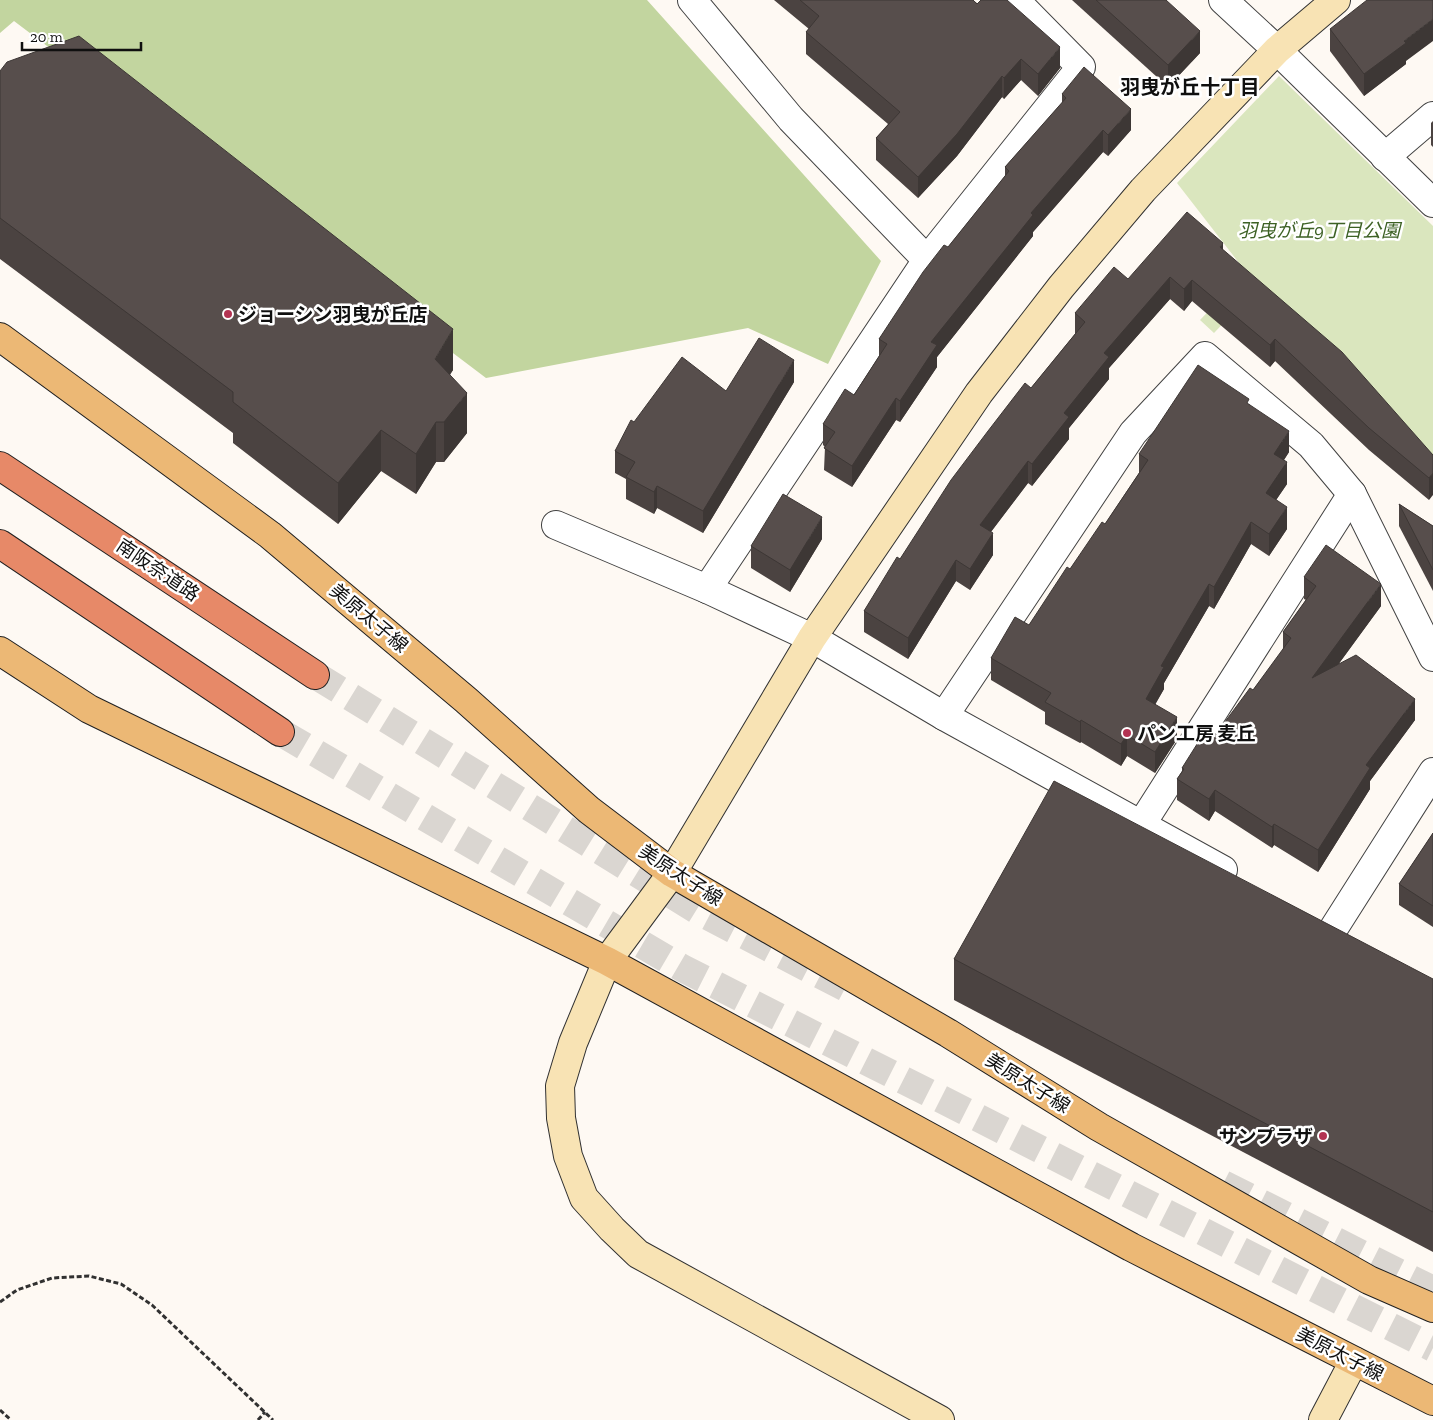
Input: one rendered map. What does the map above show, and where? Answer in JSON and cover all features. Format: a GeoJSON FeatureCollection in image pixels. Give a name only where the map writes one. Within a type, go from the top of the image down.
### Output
{"type":"FeatureCollection","features":[{"type":"Feature","properties":{"kind":"highway","name":"南阪奈道路"},"geometry":{"type":"LineString","coordinates":[[0,466],[315,675]]}},
{"type":"Feature","properties":{"kind":"highway"},"geometry":{"type":"LineString","coordinates":[[0,544],[280,732]]}},
{"type":"Feature","properties":{"kind":"main road","name":"美原太子線"},"geometry":{"type":"LineString","coordinates":[[0,337],[270,534],[466,700],[589,810],[672,873],[948,1034],[1099,1127],[1369,1280],[1433,1308]]}},
{"type":"Feature","properties":{"kind":"main road","name":"美原太子線"},"geometry":{"type":"LineString","coordinates":[[0,651],[89,708],[608,961],[1131,1247],[1433,1401]]}},
{"type":"Feature","properties":{"kind":"street"},"geometry":{"type":"LineString","coordinates":[[692,0],[791,119],[928,260]]}},
{"type":"Feature","properties":{"kind":"street"},"geometry":{"type":"LineString","coordinates":[[708,589],[928,260],[1081,67],[1015,0]]}},
{"type":"Feature","properties":{"kind":"street"},"geometry":{"type":"LineString","coordinates":[[1223,0],[1277,50],[1433,203]]}},
{"type":"Feature","properties":{"kind":"street"},"geometry":{"type":"LineString","coordinates":[[940,1420],[907,1413],[638,1254],[584,1198],[568,1156],[561,1118],[560,1086],[573,1043],[608,961],[672,873],[812,638],[978,393],[1061,287],[1143,190],[1277,50],[1336,0]]}},
{"type":"Feature","properties":{"kind":"street"},"geometry":{"type":"LineString","coordinates":[[1386,157],[1433,116]]}},
{"type":"Feature","properties":{"kind":"street"},"geometry":{"type":"LineString","coordinates":[[944,716],[1133,433],[1205,356],[1310,445],[1352,494],[1433,657]]}},
{"type":"Feature","properties":{"kind":"street"},"geometry":{"type":"LineString","coordinates":[[1141,825],[1352,494]]}},
{"type":"Feature","properties":{"kind":"street"},"geometry":{"type":"LineString","coordinates":[[556,525],[708,589],[812,638],[944,716],[1245,883]]}},
{"type":"Feature","properties":{"kind":"street"},"geometry":{"type":"LineString","coordinates":[[1332,931],[1433,772]]}},
{"type":"Feature","properties":{"kind":"street"},"geometry":{"type":"LineString","coordinates":[[1306,917],[1357,944]]}},
{"type":"Feature","properties":{"kind":"street"},"geometry":{"type":"LineString","coordinates":[[1323,1420],[1354,1361]]}},
{"type":"Feature","properties":{"kind":"path"},"geometry":{"type":"LineString","coordinates":[[0,1302],[17,1290],[52,1278],[89,1276],[121,1284],[152,1305],[273,1420]]}},
{"type":"Feature","properties":{"kind":"path"},"geometry":{"type":"LineString","coordinates":[[0,1410],[11,1420]]}},
{"type":"Feature","properties":{"kind":"path"},"geometry":{"type":"LineString","coordinates":[[258,1420],[265,1412]]}},
{"type":"Feature","properties":{"kind":"green space"},"geometry":{"type":"Polygon","coordinates":[[[0,0],[647,0],[881,261],[828,364],[748,328],[486,378],[14,21],[0,33],[0,0]]]}},
{"type":"Feature","properties":{"kind":"green space","name":"羽曳が丘9丁目公園"},"geometry":{"type":"Polygon","coordinates":[[[1279,76],[1433,226],[1433,482],[1259,286],[1214,333],[1200,320],[1246,272],[1177,183],[1279,76]]]}},
{"type":"Feature","properties":{"kind":"building"},"geometry":{"type":"Polygon","coordinates":[[[800,0],[973,0],[977,4],[981,0],[1007,0],[1060,47],[1038,74],[1021,59],[1004,78],[1002,76],[957,134],[918,177],[876,138],[900,112],[806,32],[819,16],[800,0]]]}},
{"type":"Feature","properties":{"kind":"building"},"geometry":{"type":"Polygon","coordinates":[[[1096,0],[1166,0],[1200,31],[1168,65],[1096,0]]]}},
{"type":"Feature","properties":{"kind":"building"},"geometry":{"type":"Polygon","coordinates":[[[1367,0],[1433,0],[1433,19],[1404,41],[1406,43],[1364,74],[1330,29],[1367,0]]]}},
{"type":"Feature","properties":{"kind":"building","name":"ジョーシン羽曳が丘店"},"geometry":{"type":"Polygon","coordinates":[[[79,36],[453,329],[435,359],[467,393],[444,422],[436,422],[416,454],[381,430],[338,483],[233,402],[233,392],[0,218],[0,71],[7,62],[79,36]]]}},
{"type":"Feature","properties":{"kind":"building"},"geometry":{"type":"Polygon","coordinates":[[[1084,67],[1131,109],[1108,135],[1103,130],[1031,213],[1033,215],[931,342],[937,345],[900,401],[896,398],[852,466],[824,448],[835,432],[823,424],[845,389],[854,395],[887,344],[879,339],[923,272],[944,245],[948,247],[1009,171],[1005,167],[1066,98],[1062,94],[1084,67]]]}},
{"type":"Feature","properties":{"kind":"building"},"geometry":{"type":"Polygon","coordinates":[[[1187,212],[1223,243],[1220,247],[1342,352],[1433,455],[1433,473],[1429,478],[1369,428],[1275,339],[1270,345],[1192,280],[1184,289],[1170,277],[1104,353],[1109,357],[1064,413],[1069,417],[1032,464],[1028,461],[980,525],[993,533],[970,569],[956,560],[908,638],[864,611],[897,557],[900,559],[951,480],[988,431],[1025,383],[1031,388],[1085,322],[1075,313],[1114,267],[1128,279],[1187,212]]]}},
{"type":"Feature","properties":{"kind":"building"},"geometry":{"type":"Polygon","coordinates":[[[759,338],[794,360],[703,511],[657,486],[654,492],[626,477],[635,462],[615,451],[631,420],[634,422],[682,357],[726,391],[759,338]]]}},
{"type":"Feature","properties":{"kind":"building"},"geometry":{"type":"Polygon","coordinates":[[[1198,365],[1249,399],[1247,403],[1289,431],[1274,454],[1287,462],[1266,493],[1287,507],[1269,534],[1251,522],[1214,587],[1209,584],[1161,666],[1164,667],[1146,699],[1177,717],[1155,752],[1127,735],[1121,744],[1081,720],[1080,722],[1045,702],[1051,693],[991,658],[1015,617],[1029,625],[1067,567],[1070,569],[1102,522],[1105,524],[1148,460],[1139,454],[1198,365]]]}},
{"type":"Feature","properties":{"kind":"building"},"geometry":{"type":"Polygon","coordinates":[[[783,494],[822,517],[790,570],[751,546],[783,494]]]}},
{"type":"Feature","properties":{"kind":"building"},"geometry":{"type":"Polygon","coordinates":[[[1399,504],[1433,526],[1433,570],[1399,504]]]}},
{"type":"Feature","properties":{"kind":"building"},"geometry":{"type":"Polygon","coordinates":[[[1326,545],[1381,584],[1312,678],[1356,655],[1415,699],[1366,765],[1370,768],[1318,850],[1274,824],[1272,827],[1215,790],[1209,799],[1177,779],[1204,733],[1208,729],[1216,734],[1250,688],[1253,690],[1291,638],[1283,632],[1316,586],[1304,577],[1326,545]]]}},
{"type":"Feature","properties":{"kind":"building","name":"サンプラザ"},"geometry":{"type":"Polygon","coordinates":[[[1054,781],[1433,979],[1433,1212],[954,959],[1054,781]]]}},
{"type":"Feature","properties":{"kind":"building"},"geometry":{"type":"Polygon","coordinates":[[[1433,833],[1433,906],[1399,884],[1433,833]]]}},
{"type":"Feature","properties":{"kind":"tunnel"},"geometry":{"type":"LineString","coordinates":[[315,675],[700,912],[848,989]]}},
{"type":"Feature","properties":{"kind":"tunnel"},"geometry":{"type":"LineString","coordinates":[[280,732],[682,968],[1433,1348]]}},
{"type":"Feature","properties":{"kind":"tunnel"},"geometry":{"type":"LineString","coordinates":[[1223,1184],[1433,1290]]}},
{"type":"Feature","properties":{"kind":"place","name":"ジョーシン羽曳が丘店"},"geometry":{"type":"Point","coordinates":[228,314]}},
{"type":"Feature","properties":{"kind":"place","name":"パン工房 麦丘"},"geometry":{"type":"Point","coordinates":[1127,733]}},
{"type":"Feature","properties":{"kind":"place","name":"サンプラザ"},"geometry":{"type":"Point","coordinates":[1323,1136]}},
{"type":"Feature","properties":{"kind":"district","name":"羽曳が丘十丁目"},"geometry":{"type":"Point","coordinates":[1190,87]}}]}
